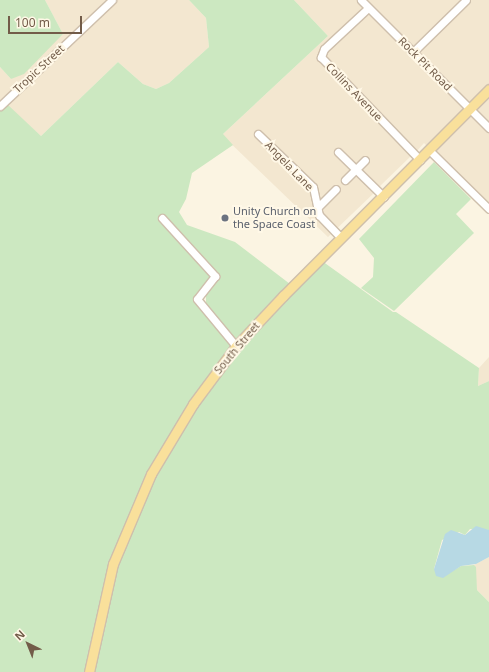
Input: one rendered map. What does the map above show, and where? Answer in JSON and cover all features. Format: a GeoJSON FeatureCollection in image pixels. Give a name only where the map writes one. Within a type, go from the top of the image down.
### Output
{"type":"FeatureCollection","features":[{"type":"Feature","properties":{"kind":"main road","name":"South Street"},"geometry":{"type":"LineString","coordinates":[[90,672],[113,564],[151,474],[193,404],[236,346],[489,89]]}},
{"type":"Feature","properties":{"kind":"street","name":"Tropic Street"},"geometry":{"type":"LineString","coordinates":[[0,106],[112,0]]}},
{"type":"Feature","properties":{"kind":"street","name":"Rock Pit Road"},"geometry":{"type":"LineString","coordinates":[[361,0],[489,128]]}},
{"type":"Feature","properties":{"kind":"street"},"geometry":{"type":"LineString","coordinates":[[413,52],[466,0]]}},
{"type":"Feature","properties":{"kind":"street","name":"Collins Avenue"},"geometry":{"type":"LineString","coordinates":[[368,8],[324,49],[321,58],[420,160]]}},
{"type":"Feature","properties":{"kind":"street","name":"Angela Lane"},"geometry":{"type":"LineString","coordinates":[[258,134],[313,187],[319,215],[341,238]]}},
{"type":"Feature","properties":{"kind":"street"},"geometry":{"type":"LineString","coordinates":[[430,150],[489,208]]}},
{"type":"Feature","properties":{"kind":"street"},"geometry":{"type":"LineString","coordinates":[[338,152],[355,170],[384,196]]}},
{"type":"Feature","properties":{"kind":"street"},"geometry":{"type":"LineString","coordinates":[[345,180],[365,160]]}},
{"type":"Feature","properties":{"kind":"street"},"geometry":{"type":"LineString","coordinates":[[318,207],[336,189]]}},
{"type":"Feature","properties":{"kind":"street"},"geometry":{"type":"LineString","coordinates":[[162,218],[215,276],[197,299],[236,346]]}},
{"type":"Feature","properties":{"kind":"shaded area"},"geometry":{"type":"Polygon","coordinates":[[[45,0],[108,0],[0,102],[0,67],[11,79],[63,34],[45,0]]]}},
{"type":"Feature","properties":{"kind":"shaded area"},"geometry":{"type":"Polygon","coordinates":[[[117,0],[189,0],[206,18],[209,47],[169,83],[156,89],[143,84],[118,62],[41,136],[6,105],[117,0]]]}},
{"type":"Feature","properties":{"kind":"shaded area"},"geometry":{"type":"Polygon","coordinates":[[[294,0],[358,0],[365,7],[322,47],[319,57],[412,155],[378,188],[359,170],[368,160],[365,156],[355,166],[338,149],[335,152],[351,170],[341,180],[345,184],[355,174],[375,192],[328,237],[222,135],[328,36],[294,0]]]}},
{"type":"Feature","properties":{"kind":"shaded area"},"geometry":{"type":"Polygon","coordinates":[[[365,0],[462,0],[413,48],[365,0]]]}},
{"type":"Feature","properties":{"kind":"shaded area"},"geometry":{"type":"Polygon","coordinates":[[[470,0],[489,0],[489,85],[470,105],[417,52],[470,0]]]}},
{"type":"Feature","properties":{"kind":"shaded area"},"geometry":{"type":"Polygon","coordinates":[[[369,12],[466,108],[428,147],[424,143],[416,152],[324,57],[325,53],[369,12]]]}},
{"type":"Feature","properties":{"kind":"shaded area"},"geometry":{"type":"Polygon","coordinates":[[[489,94],[489,125],[474,109],[489,94]]]}},
{"type":"Feature","properties":{"kind":"shaded area"},"geometry":{"type":"Polygon","coordinates":[[[470,112],[489,132],[489,205],[433,150],[470,112]]]}},
{"type":"Feature","properties":{"kind":"shaded area"},"geometry":{"type":"Polygon","coordinates":[[[489,357],[489,381],[478,386],[479,368],[489,357]]]}},
{"type":"Feature","properties":{"kind":"shaded area"},"geometry":{"type":"Polygon","coordinates":[[[489,557],[489,602],[477,590],[474,565],[489,557]]]}},
{"type":"Feature","properties":{"kind":"green space"},"geometry":{"type":"Polygon","coordinates":[[[0,0],[45,0],[63,34],[24,74],[11,79],[0,67],[0,0]]]}},
{"type":"Feature","properties":{"kind":"green space"},"geometry":{"type":"Polygon","coordinates":[[[189,0],[294,0],[328,36],[223,134],[233,145],[192,173],[186,199],[179,212],[187,225],[235,242],[290,284],[236,342],[206,305],[206,292],[217,278],[161,215],[158,218],[212,276],[195,297],[232,346],[190,403],[111,563],[87,672],[0,672],[0,110],[7,104],[41,136],[118,62],[143,84],[156,89],[169,83],[209,47],[206,18],[189,0]]]}},
{"type":"Feature","properties":{"kind":"green space"},"geometry":{"type":"Polygon","coordinates":[[[434,162],[471,199],[456,214],[474,233],[394,311],[361,288],[373,277],[374,258],[359,239],[434,162]]]}},
{"type":"Feature","properties":{"kind":"green space"},"geometry":{"type":"Polygon","coordinates":[[[322,261],[393,312],[396,312],[479,368],[478,386],[489,381],[489,530],[470,529],[465,535],[459,532],[442,540],[434,569],[449,573],[461,566],[474,565],[476,567],[477,590],[489,602],[489,672],[92,672],[116,566],[154,476],[195,406],[238,349],[322,261]]]}},
{"type":"Feature","properties":{"kind":"water"},"geometry":{"type":"Polygon","coordinates":[[[476,526],[489,530],[489,557],[476,564],[461,566],[443,578],[436,576],[434,569],[445,534],[451,530],[465,535],[476,526]]]}},
{"type":"Feature","properties":{"kind":"place","name":"Unity Church on the Space Coast"},"geometry":{"type":"Point","coordinates":[225,218]}}]}
